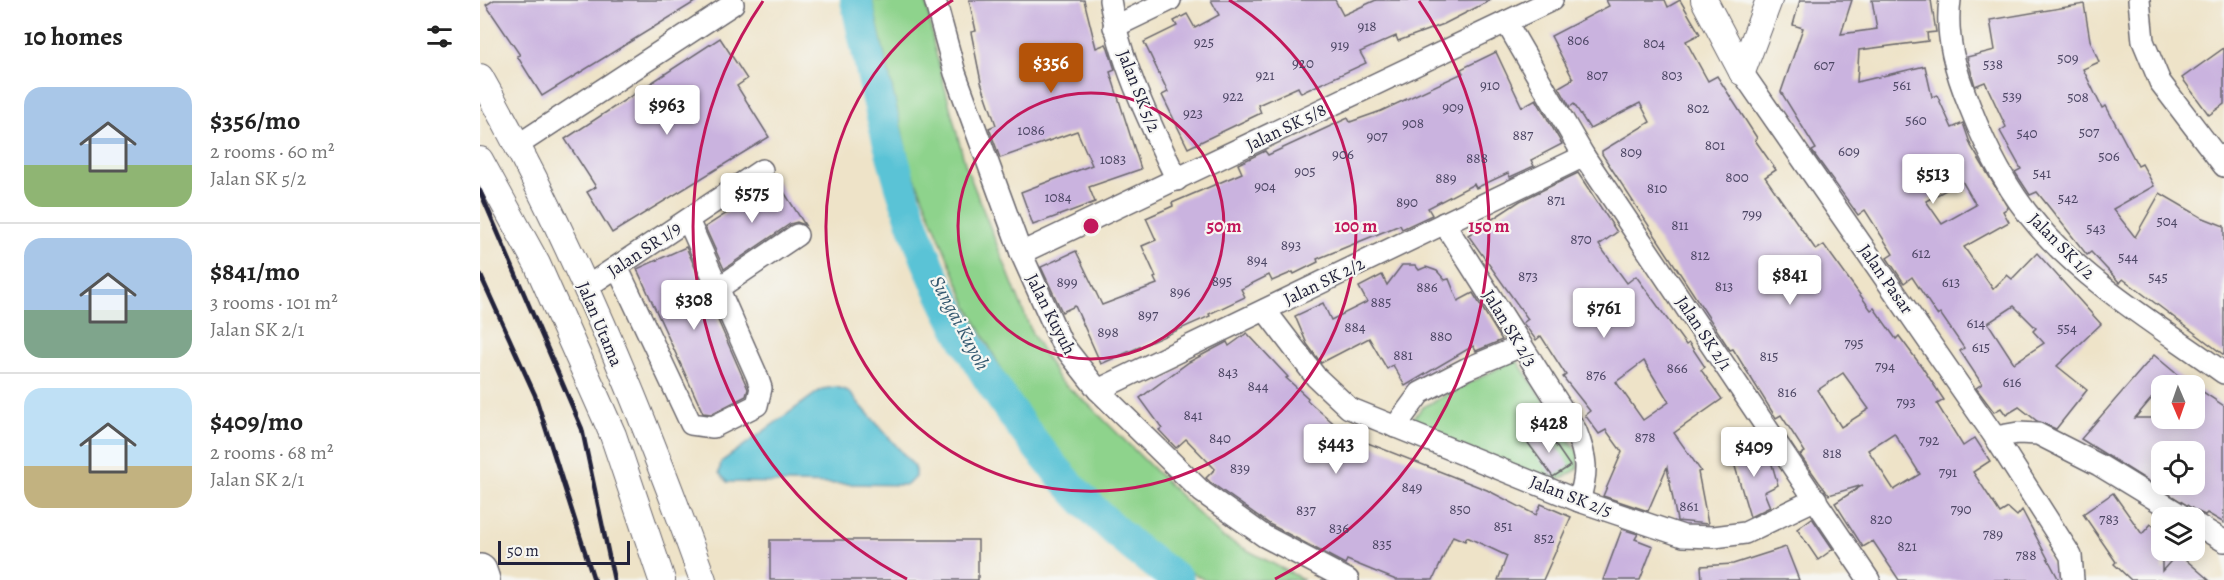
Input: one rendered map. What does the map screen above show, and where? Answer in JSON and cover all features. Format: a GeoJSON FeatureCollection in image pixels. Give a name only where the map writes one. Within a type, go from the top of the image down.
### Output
{"type":"FeatureCollection","features":[{"type":"Feature","properties":{"kind":"highway"},"geometry":{"type":"LineString","coordinates":[[480,571],[483,580]]}},
{"type":"Feature","properties":{"kind":"street","name":"Jalan Kuyuh"},"geometry":{"type":"LineString","coordinates":[[935,0],[955,73],[1021,253],[1062,344],[1098,390],[1202,492],[1264,536],[1348,580]]}},
{"type":"Feature","properties":{"kind":"street","name":"Jalan SK 5/2"},"geometry":{"type":"LineString","coordinates":[[1110,0],[1114,27],[1148,119],[1177,180]]}},
{"type":"Feature","properties":{"kind":"street"},"geometry":{"type":"LineString","coordinates":[[1114,27],[1170,0]]}},
{"type":"Feature","properties":{"kind":"street","name":"Jalan SK 5/8"},"geometry":{"type":"LineString","coordinates":[[1021,253],[1552,0]]}},
{"type":"Feature","properties":{"kind":"street","name":"Jalan Pasar"},"geometry":{"type":"LineString","coordinates":[[1704,0],[1742,72],[1995,437],[2071,556],[2073,580]]}},
{"type":"Feature","properties":{"kind":"street"},"geometry":{"type":"LineString","coordinates":[[1742,72],[1769,0]]}},
{"type":"Feature","properties":{"kind":"street","name":"Jalan SK 1/2"},"geometry":{"type":"LineString","coordinates":[[1950,0],[1949,39],[1962,88],[1986,144],[2007,182],[2037,225],[2080,268],[2224,373]]}},
{"type":"Feature","properties":{"kind":"street"},"geometry":{"type":"LineString","coordinates":[[2139,0],[2143,41],[2160,81],[2224,166]]}},
{"type":"Feature","properties":{"kind":"street"},"geometry":{"type":"LineString","coordinates":[[518,145],[733,4]]}},
{"type":"Feature","properties":{"kind":"street","name":"Jalan SK 2/1"},"geometry":{"type":"LineString","coordinates":[[1506,22],[1584,156],[1869,580]]}},
{"type":"Feature","properties":{"kind":"street","name":"Jalan Utama"},"geometry":{"type":"LineString","coordinates":[[480,77],[518,145],[585,288],[703,580]]}},
{"type":"Feature","properties":{"kind":"street","name":"Jalan SK 2/2"},"geometry":{"type":"LineString","coordinates":[[1098,390],[1584,156]]}},
{"type":"Feature","properties":{"kind":"street","name":"Jalan Utama"},"geometry":{"type":"LineString","coordinates":[[480,160],[537,264],[613,435],[662,580]]}},
{"type":"Feature","properties":{"kind":"street","name":"Jalan SR 1/9"},"geometry":{"type":"LineString","coordinates":[[585,288],[762,170]]}},
{"type":"Feature","properties":{"kind":"street"},"geometry":{"type":"LineString","coordinates":[[617,267],[691,424],[713,427],[757,405],[761,388],[688,220]]}},
{"type":"Feature","properties":{"kind":"street","name":"Jalan SK 2/3"},"geometry":{"type":"LineString","coordinates":[[1444,223],[1576,431],[1586,455],[1586,477],[1579,501]]}},
{"type":"Feature","properties":{"kind":"street"},"geometry":{"type":"LineString","coordinates":[[717,289],[797,235]]}},
{"type":"Feature","properties":{"kind":"street","name":"Jalan SK 2/5"},"geometry":{"type":"LineString","coordinates":[[1264,310],[1317,377],[1349,408],[1579,501],[1683,536],[1714,537],[1745,533],[1816,499]]}},
{"type":"Feature","properties":{"kind":"street"},"geometry":{"type":"LineString","coordinates":[[1395,427],[1420,393],[1466,369],[1521,346]]}},
{"type":"Feature","properties":{"kind":"street"},"geometry":{"type":"LineString","coordinates":[[1995,437],[2018,433],[2038,434],[2099,465],[2168,507]]}},
{"type":"Feature","properties":{"kind":"street"},"geometry":{"type":"LineString","coordinates":[[2205,530],[2224,541]]}},
{"type":"Feature","properties":{"kind":"street"},"geometry":{"type":"LineString","coordinates":[[686,536],[715,580]]}},
{"type":"Feature","properties":{"kind":"green space"},"geometry":{"type":"Polygon","coordinates":[[[872,0],[926,0],[934,46],[965,164],[1032,333],[1059,380],[1088,404],[1222,537],[1304,580],[1205,580],[1187,570],[1117,518],[1028,419],[968,307],[910,166],[872,0]]]}},
{"type":"Feature","properties":{"kind":"green space"},"geometry":{"type":"Polygon","coordinates":[[[1516,359],[1578,453],[1578,469],[1552,484],[1408,424],[1423,407],[1516,359]]]}},
{"type":"Feature","properties":{"kind":"water"},"geometry":{"type":"Polygon","coordinates":[[[836,387],[848,391],[915,467],[915,477],[907,485],[727,482],[719,473],[721,462],[822,389],[836,387]]]}},
{"type":"Feature","properties":{"kind":"building"},"geometry":{"type":"Polygon","coordinates":[[[494,0],[698,0],[542,96],[517,56],[520,55],[486,5],[494,0]]]}},
{"type":"Feature","properties":{"kind":"building"},"geometry":{"type":"Polygon","coordinates":[[[969,0],[1084,0],[1096,48],[1106,44],[1108,48],[1115,70],[1110,72],[1141,169],[1089,187],[1095,202],[1033,225],[1021,192],[1092,165],[1077,131],[1000,158],[989,128],[996,125],[981,82],[971,32],[976,31],[969,0]]]}},
{"type":"Feature","properties":{"kind":"building"},"geometry":{"type":"Polygon","coordinates":[[[1211,0],[1335,0],[1343,15],[1376,0],[1491,0],[1444,24],[1398,41],[1396,36],[1360,52],[1366,63],[1301,93],[1298,87],[1258,105],[1261,113],[1188,148],[1162,95],[1168,92],[1144,42],[1177,26],[1174,21],[1187,14],[1195,28],[1219,15],[1211,0]]]}},
{"type":"Feature","properties":{"kind":"building"},"geometry":{"type":"Polygon","coordinates":[[[1606,0],[1665,0],[1668,7],[1680,0],[1700,34],[1686,41],[1708,81],[1717,76],[1757,138],[1755,140],[1776,170],[1765,177],[1816,250],[1824,245],[1871,310],[1874,308],[1896,339],[1899,336],[1922,367],[1944,400],[1937,404],[1963,446],[1975,438],[1990,461],[1973,472],[2000,513],[2008,508],[2017,516],[2022,510],[2059,580],[1899,580],[1873,541],[1863,547],[1835,503],[1863,485],[1829,495],[1800,455],[1805,452],[1781,415],[1776,418],[1733,349],[1730,350],[1602,154],[1602,151],[1650,122],[1640,103],[1590,129],[1574,104],[1570,107],[1559,87],[1573,79],[1551,36],[1609,6],[1606,0]],[[1843,373],[1818,390],[1841,427],[1869,409],[1843,373]],[[1894,433],[1868,450],[1894,490],[1920,474],[1894,433]]]}},
{"type":"Feature","properties":{"kind":"building"},"geometry":{"type":"Polygon","coordinates":[[[1800,0],[1852,0],[1841,34],[1877,29],[1872,0],[1931,0],[1936,32],[1927,33],[1928,41],[1859,50],[1857,82],[1925,66],[1932,97],[1937,95],[1952,128],[1963,123],[1971,146],[2008,208],[2003,211],[2009,222],[1964,247],[1993,289],[2007,275],[2012,279],[2037,253],[2101,324],[2057,366],[2087,390],[2056,429],[2037,421],[2019,407],[2006,415],[2001,408],[1994,412],[1976,388],[1982,384],[1960,351],[1964,348],[1940,313],[1937,315],[1912,277],[1904,283],[1887,258],[1893,254],[1865,210],[1858,215],[1812,151],[1816,149],[1781,92],[1803,28],[1793,25],[1800,0]],[[1962,181],[1926,201],[1942,224],[1976,205],[1962,181]],[[2014,306],[1988,323],[2014,363],[2044,343],[2033,331],[2036,328],[2014,306]]]}},
{"type":"Feature","properties":{"kind":"building"},"geometry":{"type":"Polygon","coordinates":[[[2084,4],[2090,40],[2099,62],[2083,69],[2102,108],[2106,106],[2138,166],[2142,164],[2154,186],[2113,209],[2135,237],[2160,193],[2201,217],[2224,226],[2224,355],[2123,279],[2120,283],[2091,252],[2087,255],[2037,192],[2030,195],[2015,172],[2021,169],[2000,131],[2006,127],[1985,82],[1975,86],[1967,57],[1995,50],[1990,20],[2084,4]]]}},
{"type":"Feature","properties":{"kind":"building"},"geometry":{"type":"Polygon","coordinates":[[[720,38],[747,79],[737,86],[769,137],[612,233],[587,192],[596,187],[565,139],[720,38]]]}},
{"type":"Feature","properties":{"kind":"building"},"geometry":{"type":"Polygon","coordinates":[[[2224,48],[2224,104],[2209,115],[2182,78],[2224,48]]]}},
{"type":"Feature","properties":{"kind":"building"},"geometry":{"type":"Polygon","coordinates":[[[1496,52],[1522,107],[1536,99],[1562,144],[1531,160],[1534,166],[1510,177],[1508,173],[1476,188],[1474,184],[1428,208],[1432,215],[1402,229],[1400,225],[1317,259],[1318,262],[1294,274],[1293,272],[1272,281],[1269,275],[1241,289],[1245,297],[1209,314],[1210,316],[1101,364],[1075,306],[1062,312],[1041,267],[1076,251],[1102,305],[1157,284],[1142,246],[1156,240],[1146,218],[1173,206],[1172,203],[1242,173],[1238,164],[1265,151],[1268,155],[1348,118],[1350,122],[1381,111],[1463,73],[1461,69],[1496,52]]]}},
{"type":"Feature","properties":{"kind":"building"},"geometry":{"type":"Polygon","coordinates":[[[1578,173],[1617,232],[1599,245],[1627,283],[1636,276],[1686,345],[1689,343],[1705,367],[1701,370],[1722,399],[1674,433],[1701,471],[1698,472],[1708,524],[1677,521],[1667,467],[1648,511],[1603,496],[1622,452],[1606,430],[1599,434],[1585,415],[1590,411],[1563,377],[1566,375],[1541,336],[1536,340],[1523,323],[1528,319],[1468,235],[1520,201],[1578,173]],[[1644,361],[1616,382],[1643,420],[1669,402],[1644,361]]]}},
{"type":"Feature","properties":{"kind":"building"},"geometry":{"type":"Polygon","coordinates":[[[777,181],[805,225],[797,222],[790,224],[724,269],[705,227],[777,181]]]}},
{"type":"Feature","properties":{"kind":"building"},"geometry":{"type":"Polygon","coordinates":[[[686,247],[748,389],[746,396],[711,414],[703,413],[637,269],[686,247]]]}},
{"type":"Feature","properties":{"kind":"building"},"geometry":{"type":"Polygon","coordinates":[[[1402,265],[1415,265],[1419,270],[1426,267],[1437,271],[1445,280],[1449,279],[1458,301],[1473,293],[1502,340],[1476,351],[1473,346],[1405,386],[1393,365],[1387,369],[1369,338],[1321,363],[1307,344],[1295,316],[1323,303],[1331,320],[1367,302],[1359,287],[1382,275],[1387,285],[1402,265]]]}},
{"type":"Feature","properties":{"kind":"building"},"geometry":{"type":"Polygon","coordinates":[[[1247,333],[1288,377],[1286,378],[1308,398],[1307,400],[1346,434],[1342,423],[1367,439],[1365,442],[1487,490],[1536,515],[1541,504],[1571,517],[1543,580],[1498,580],[1507,556],[1467,537],[1465,541],[1453,536],[1433,580],[1396,580],[1347,560],[1345,564],[1271,525],[1210,482],[1206,478],[1215,469],[1186,439],[1176,448],[1159,430],[1162,428],[1140,398],[1189,362],[1227,342],[1229,346],[1247,333]]]}},
{"type":"Feature","properties":{"kind":"building"},"geometry":{"type":"Polygon","coordinates":[[[2154,355],[2178,375],[2151,375],[2151,399],[2135,418],[2151,418],[2151,429],[2205,429],[2205,393],[2224,406],[2224,523],[2207,513],[2205,515],[2205,507],[2190,507],[2170,495],[2205,495],[2205,441],[2151,441],[2151,483],[2081,439],[2154,355]]]}},
{"type":"Feature","properties":{"kind":"building"},"geometry":{"type":"Polygon","coordinates":[[[1546,431],[1570,466],[1553,477],[1528,443],[1546,431]]]}},
{"type":"Feature","properties":{"kind":"building"},"geometry":{"type":"Polygon","coordinates":[[[1758,445],[1764,463],[1771,461],[1778,485],[1764,492],[1770,507],[1750,517],[1731,453],[1758,445]]]}},
{"type":"Feature","properties":{"kind":"building"},"geometry":{"type":"Polygon","coordinates":[[[2113,493],[2142,534],[2151,524],[2151,561],[2162,561],[2162,571],[2171,561],[2187,561],[2209,580],[2131,580],[2114,564],[2116,562],[2083,514],[2113,493]]]}},
{"type":"Feature","properties":{"kind":"building"},"geometry":{"type":"Polygon","coordinates":[[[1812,518],[1833,549],[1818,560],[1797,529],[1812,518]]]}},
{"type":"Feature","properties":{"kind":"building"},"geometry":{"type":"Polygon","coordinates":[[[1622,529],[1638,534],[1635,539],[1653,546],[1640,580],[1603,580],[1622,529]]]}},
{"type":"Feature","properties":{"kind":"building"},"geometry":{"type":"Polygon","coordinates":[[[770,540],[978,540],[978,580],[770,580],[770,540]]]}},
{"type":"Feature","properties":{"kind":"building"},"geometry":{"type":"Polygon","coordinates":[[[1786,547],[1799,580],[1702,580],[1701,566],[1733,564],[1786,547]]]}},
{"type":"Feature","properties":{"kind":"waterway","name":"Sungai Kuyoh"},"geometry":{"type":"LineString","coordinates":[[856,0],[880,110],[911,218],[939,288],[976,359],[1022,426],[1073,489],[1136,549],[1178,580]]}},
{"type":"Feature","properties":{"kind":"railway"},"geometry":{"type":"LineString","coordinates":[[480,191],[582,429],[614,580]]}},
{"type":"Feature","properties":{"kind":"railway"},"geometry":{"type":"LineString","coordinates":[[480,274],[535,395],[594,580]]}}]}
